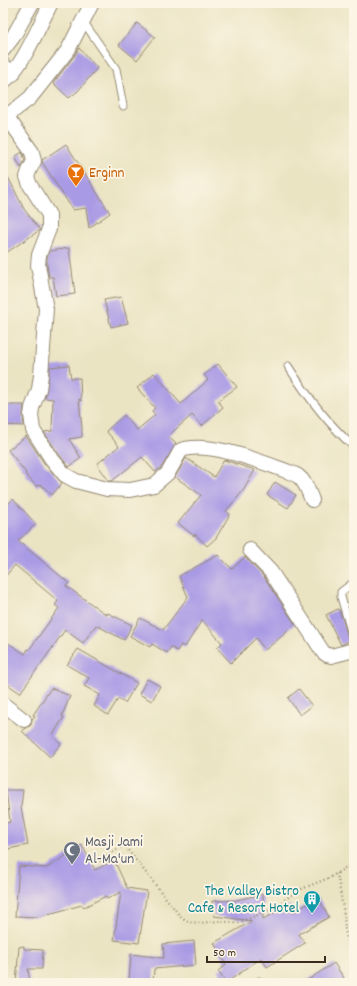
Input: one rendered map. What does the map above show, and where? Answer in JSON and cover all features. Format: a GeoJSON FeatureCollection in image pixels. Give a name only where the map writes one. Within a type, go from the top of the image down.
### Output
{"type":"FeatureCollection","features":[{"type":"Feature","properties":{"kind":"street"},"geometry":{"type":"LineString","coordinates":[[3,50],[13,37],[32,3]]}},
{"type":"Feature","properties":{"kind":"street"},"geometry":{"type":"LineString","coordinates":[[6,74],[20,63],[52,3]]}},
{"type":"Feature","properties":{"kind":"street"},"geometry":{"type":"LineString","coordinates":[[92,3],[68,50],[30,98],[5,118],[32,152],[34,161],[27,177],[49,215],[49,229],[39,255],[38,265],[45,299],[45,337],[39,389],[31,415],[33,430],[51,458],[65,475],[76,481],[107,489],[130,490],[154,484],[162,479],[168,472],[181,450],[189,447],[212,449],[240,455],[297,475],[305,484],[312,500]]}},
{"type":"Feature","properties":{"kind":"street"},"geometry":{"type":"LineString","coordinates":[[250,550],[271,572],[327,656],[354,650]]}},
{"type":"Feature","properties":{"kind":"street"},"geometry":{"type":"LineString","coordinates":[[3,704],[24,720]]}},
{"type":"Feature","properties":{"kind":"lane"},"geometry":{"type":"LineString","coordinates":[[83,21],[116,69],[123,106]]}},
{"type":"Feature","properties":{"kind":"lane"},"geometry":{"type":"LineString","coordinates":[[288,366],[301,386],[332,426],[354,447]]}},
{"type":"Feature","properties":{"kind":"lane"},"geometry":{"type":"LineString","coordinates":[[354,582],[341,592],[341,597],[354,641]]}},
{"type":"Feature","properties":{"kind":"path"},"geometry":{"type":"LineString","coordinates":[[96,864],[124,845],[180,916],[190,922],[200,923],[218,921],[239,923],[271,909],[299,890],[331,877],[354,862]]}},
{"type":"Feature","properties":{"kind":"path"},"geometry":{"type":"LineString","coordinates":[[337,873],[344,914],[345,931],[354,966]]}},
{"type":"Feature","properties":{"kind":"path"},"geometry":{"type":"LineString","coordinates":[[349,945],[354,942]]}},
{"type":"Feature","properties":{"kind":"building"},"geometry":{"type":"Polygon","coordinates":[[[137,23],[155,37],[137,60],[119,45],[137,23]]]}},
{"type":"Feature","properties":{"kind":"building"},"geometry":{"type":"Polygon","coordinates":[[[79,48],[97,68],[78,91],[69,98],[53,83],[79,48]]]}},
{"type":"Feature","properties":{"kind":"building","name":"Erginn"},"geometry":{"type":"Polygon","coordinates":[[[66,144],[110,213],[89,228],[86,208],[73,210],[42,162],[42,160],[66,144]]]}},
{"type":"Feature","properties":{"kind":"building"},"geometry":{"type":"Polygon","coordinates":[[[22,152],[25,160],[21,168],[15,157],[22,152]]]}},
{"type":"Feature","properties":{"kind":"building"},"geometry":{"type":"Polygon","coordinates":[[[3,167],[24,209],[40,230],[3,255],[3,167]]]}},
{"type":"Feature","properties":{"kind":"building"},"geometry":{"type":"Polygon","coordinates":[[[69,248],[75,294],[56,296],[53,277],[49,277],[47,257],[50,251],[69,248]]]}},
{"type":"Feature","properties":{"kind":"building"},"geometry":{"type":"Polygon","coordinates":[[[121,297],[128,323],[111,327],[104,300],[121,297]]]}},
{"type":"Feature","properties":{"kind":"building"},"geometry":{"type":"Polygon","coordinates":[[[218,364],[237,387],[218,401],[223,407],[202,426],[192,415],[168,436],[176,444],[161,468],[155,472],[142,457],[112,481],[109,481],[97,464],[119,446],[106,431],[124,415],[137,430],[155,415],[152,411],[155,408],[137,388],[154,373],[181,404],[208,380],[204,375],[218,364]]]}},
{"type":"Feature","properties":{"kind":"building"},"geometry":{"type":"Polygon","coordinates":[[[69,365],[71,378],[80,378],[81,401],[79,399],[82,437],[69,439],[81,458],[69,467],[44,432],[52,431],[53,399],[45,398],[50,367],[69,365]]]}},
{"type":"Feature","properties":{"kind":"building"},"geometry":{"type":"Polygon","coordinates":[[[5,405],[24,405],[24,426],[4,425],[5,405]]]}},
{"type":"Feature","properties":{"kind":"building"},"geometry":{"type":"Polygon","coordinates":[[[26,436],[44,463],[62,483],[52,495],[40,484],[37,487],[25,474],[26,473],[8,450],[26,436]]]}},
{"type":"Feature","properties":{"kind":"building"},"geometry":{"type":"Polygon","coordinates":[[[186,458],[214,477],[224,460],[255,470],[243,491],[226,511],[230,514],[216,538],[207,546],[195,534],[194,536],[178,523],[201,495],[175,477],[186,458]]]}},
{"type":"Feature","properties":{"kind":"building"},"geometry":{"type":"Polygon","coordinates":[[[275,482],[296,495],[288,508],[267,495],[275,482]]]}},
{"type":"Feature","properties":{"kind":"building"},"geometry":{"type":"Polygon","coordinates":[[[13,499],[36,524],[18,541],[69,583],[66,586],[107,615],[108,613],[132,625],[124,640],[96,625],[83,643],[65,630],[20,693],[3,681],[3,651],[8,643],[25,654],[59,608],[55,605],[58,601],[15,565],[3,579],[3,509],[13,499]]]}},
{"type":"Feature","properties":{"kind":"building"},"geometry":{"type":"Polygon","coordinates":[[[218,555],[232,569],[245,557],[264,577],[295,624],[265,650],[256,638],[231,663],[217,648],[222,643],[202,620],[185,647],[181,645],[177,651],[171,647],[167,653],[152,644],[150,647],[130,636],[140,618],[163,630],[188,597],[179,576],[218,555]]]}},
{"type":"Feature","properties":{"kind":"building"},"geometry":{"type":"Polygon","coordinates":[[[338,609],[349,641],[341,645],[326,615],[338,609]]]}},
{"type":"Feature","properties":{"kind":"building"},"geometry":{"type":"Polygon","coordinates":[[[78,649],[137,683],[125,703],[118,699],[108,715],[94,706],[100,695],[84,686],[89,678],[67,665],[78,649]]]}},
{"type":"Feature","properties":{"kind":"building"},"geometry":{"type":"Polygon","coordinates":[[[147,679],[160,686],[152,701],[139,694],[147,679]]]}},
{"type":"Feature","properties":{"kind":"building"},"geometry":{"type":"Polygon","coordinates":[[[51,688],[70,696],[62,716],[64,717],[52,736],[61,744],[50,757],[22,731],[31,725],[32,719],[35,716],[33,715],[51,688]]]}},
{"type":"Feature","properties":{"kind":"building"},"geometry":{"type":"Polygon","coordinates":[[[299,689],[312,706],[300,715],[288,698],[299,689]]]}},
{"type":"Feature","properties":{"kind":"building"},"geometry":{"type":"Polygon","coordinates":[[[6,790],[23,790],[21,807],[28,845],[3,850],[3,824],[10,822],[6,790]]]}},
{"type":"Feature","properties":{"kind":"building"},"geometry":{"type":"Polygon","coordinates":[[[82,845],[95,870],[114,860],[127,888],[147,891],[139,943],[114,940],[121,892],[107,899],[106,896],[84,907],[82,905],[37,917],[15,916],[19,866],[47,868],[82,845]]]}},
{"type":"Feature","properties":{"kind":"building"},"geometry":{"type":"Polygon","coordinates":[[[263,894],[263,919],[290,905],[293,912],[318,898],[329,917],[299,934],[305,943],[267,967],[261,958],[226,983],[218,971],[226,965],[214,943],[252,921],[214,916],[212,901],[236,900],[263,894]]]}},
{"type":"Feature","properties":{"kind":"building"},"geometry":{"type":"Polygon","coordinates":[[[194,941],[196,965],[154,969],[153,983],[129,980],[131,954],[164,958],[163,944],[194,941]]]}},
{"type":"Feature","properties":{"kind":"building"},"geometry":{"type":"Polygon","coordinates":[[[24,946],[24,949],[43,950],[42,969],[28,969],[30,983],[16,983],[19,947],[24,946]]]}},
{"type":"Feature","properties":{"kind":"building"},"geometry":{"type":"Polygon","coordinates":[[[334,963],[347,983],[303,983],[334,963]]]}},
{"type":"Feature","properties":{"kind":"place","name":"Erginn"},"geometry":{"type":"Point","coordinates":[76,187]}},
{"type":"Feature","properties":{"kind":"place","name":"Masji Jami Al-Ma'un"},"geometry":{"type":"Point","coordinates":[72,865]}},
{"type":"Feature","properties":{"kind":"place","name":"The Valley Bistro Cafe & Resort Hotel"},"geometry":{"type":"Point","coordinates":[312,914]}}]}
